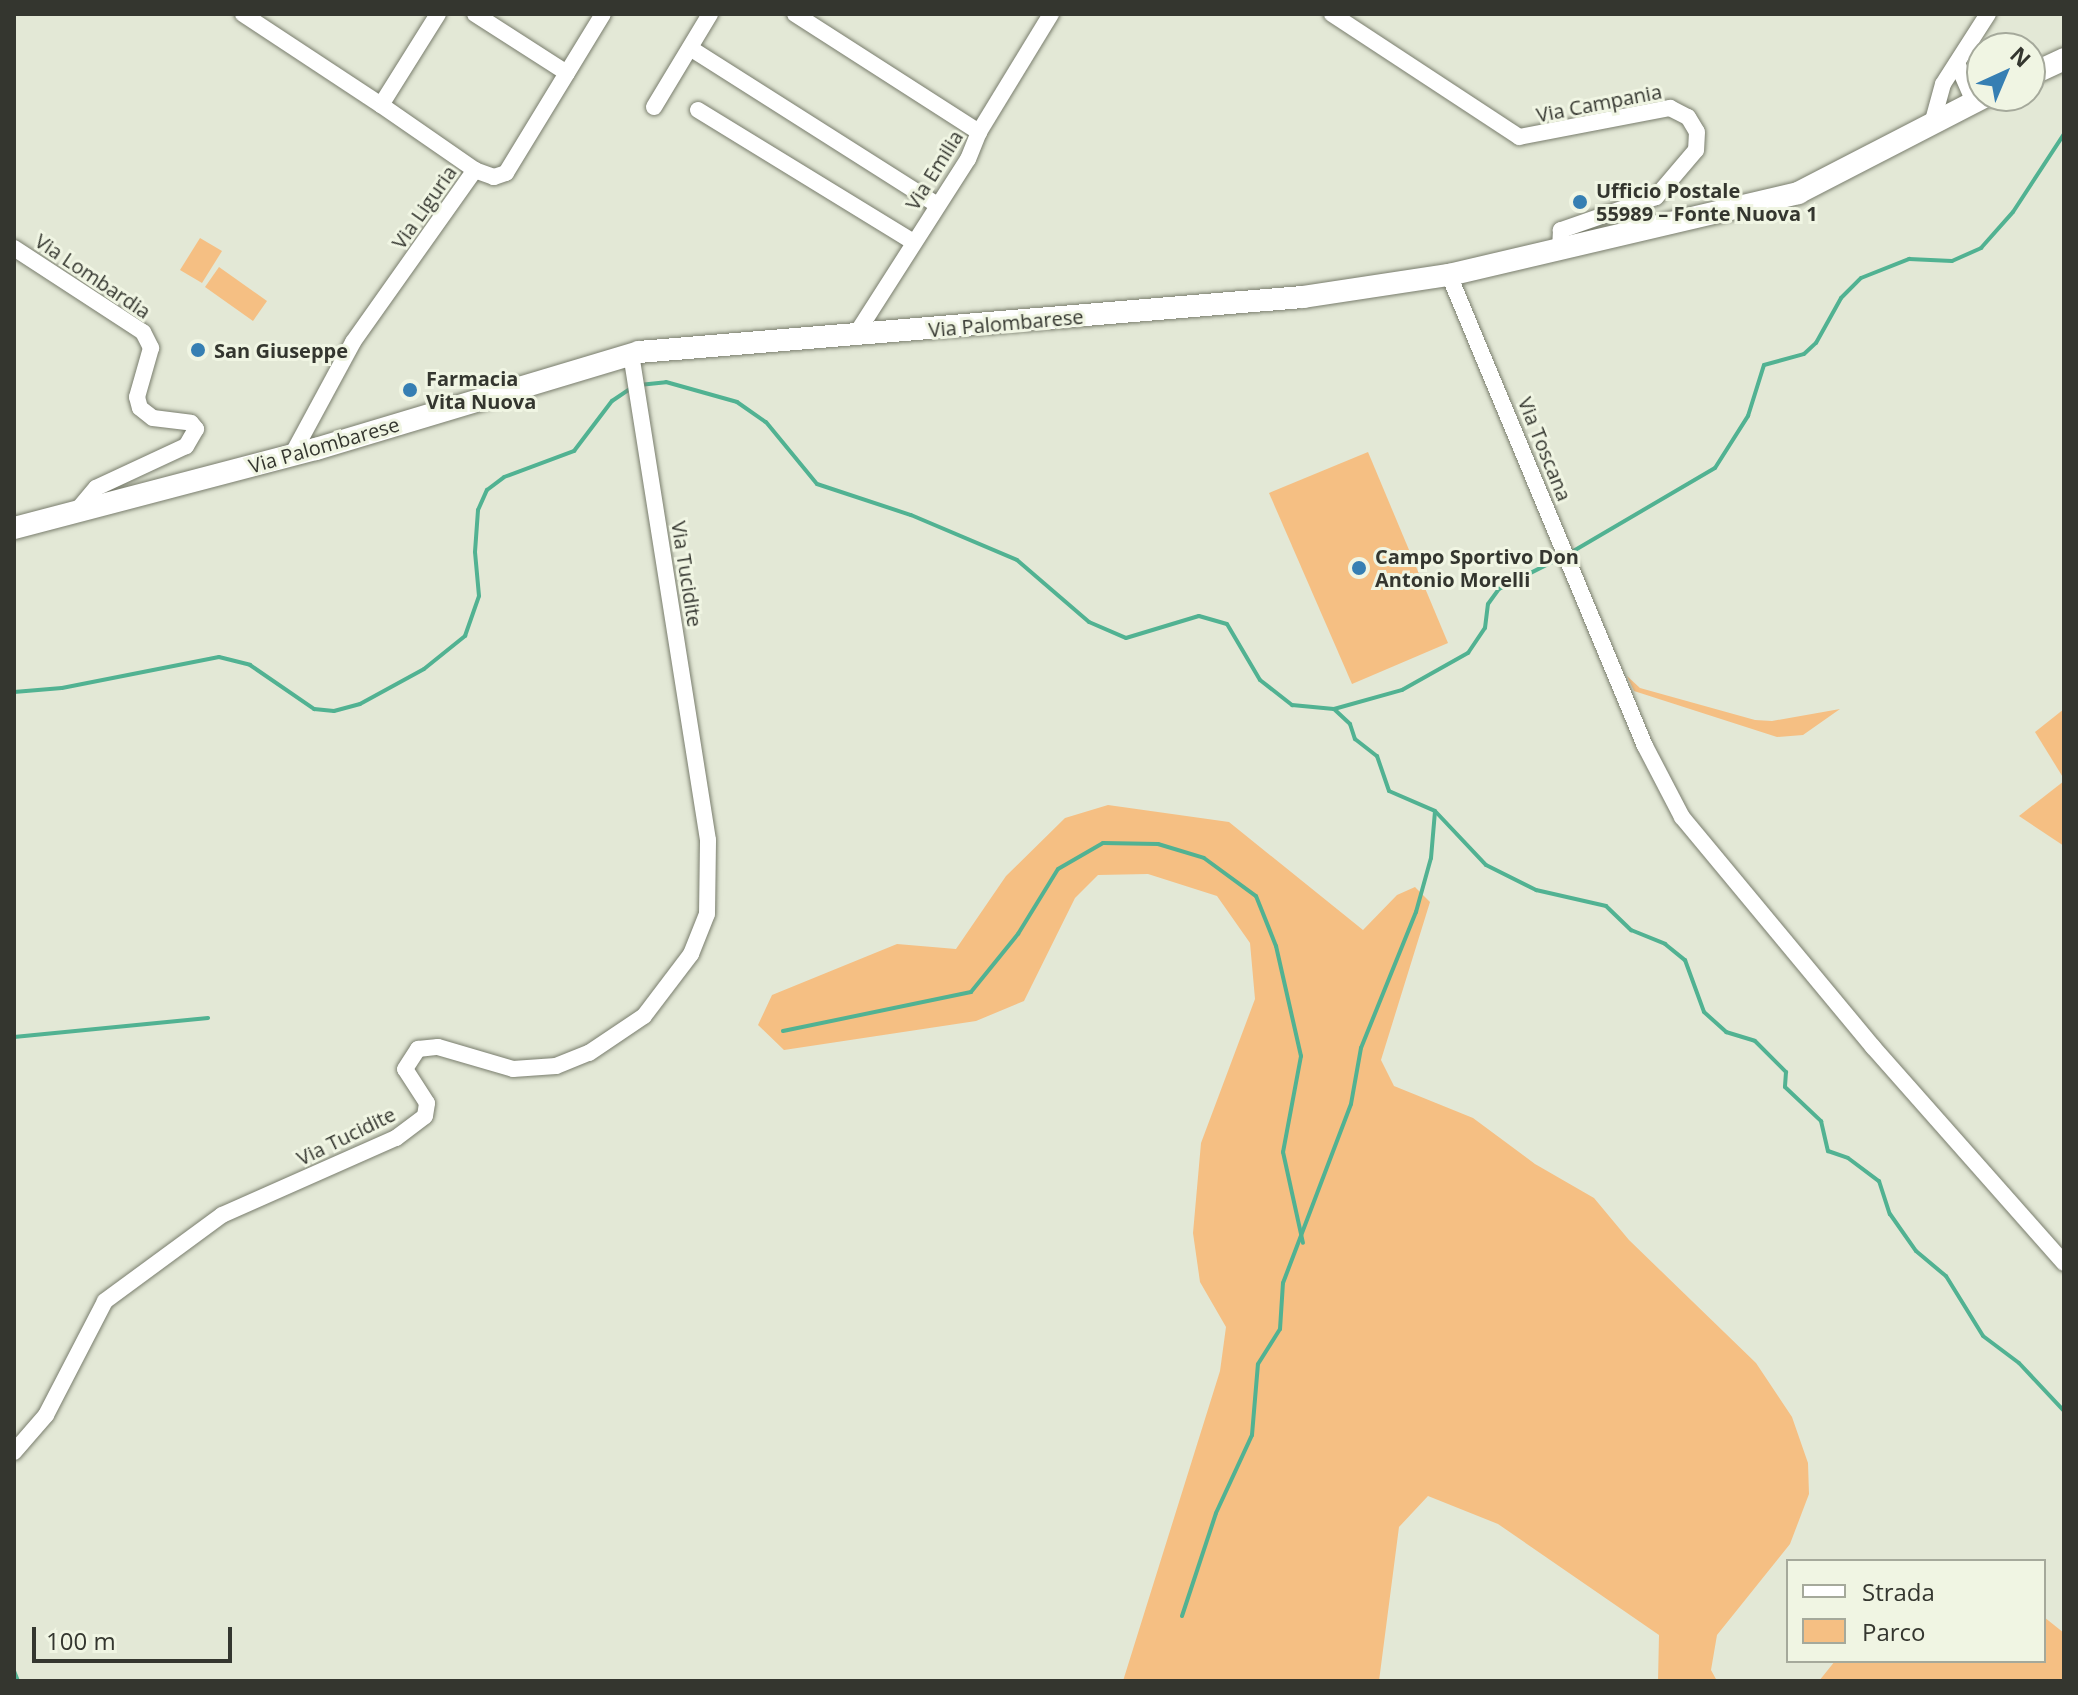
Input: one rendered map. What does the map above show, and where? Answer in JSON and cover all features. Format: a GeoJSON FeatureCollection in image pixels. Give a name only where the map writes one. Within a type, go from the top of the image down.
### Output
{"type":"FeatureCollection","features":[{"type":"Feature","properties":{"kind":"main road","name":"Via Palombarese"},"geometry":{"type":"LineString","coordinates":[[14,528],[633,363],[856,334],[1303,297],[1449,275],[1798,193],[1966,106]]}},
{"type":"Feature","properties":{"kind":"street","name":"Via Liguria"},"geometry":{"type":"LineString","coordinates":[[243,14],[475,170],[337,367],[292,455]]}},
{"type":"Feature","properties":{"kind":"street"},"geometry":{"type":"LineString","coordinates":[[475,14],[567,73]]}},
{"type":"Feature","properties":{"kind":"street"},"geometry":{"type":"LineString","coordinates":[[475,170],[494,177],[506,173],[603,14]]}},
{"type":"Feature","properties":{"kind":"street"},"geometry":{"type":"LineString","coordinates":[[654,107],[710,14]]}},
{"type":"Feature","properties":{"kind":"street","name":"Via Emilia"},"geometry":{"type":"LineString","coordinates":[[795,14],[979,132],[974,150],[912,241],[856,334]]}},
{"type":"Feature","properties":{"kind":"street"},"geometry":{"type":"LineString","coordinates":[[979,132],[1051,14]]}},
{"type":"Feature","properties":{"kind":"street","name":"Via Campania"},"geometry":{"type":"LineString","coordinates":[[1332,14],[1519,137],[1670,108],[1688,117],[1697,132],[1696,150],[1656,197],[1561,230],[1560,250]]}},
{"type":"Feature","properties":{"kind":"street"},"geometry":{"type":"LineString","coordinates":[[1932,124],[1940,91],[1988,14]]}},
{"type":"Feature","properties":{"kind":"street"},"geometry":{"type":"LineString","coordinates":[[381,105],[436,15]]}},
{"type":"Feature","properties":{"kind":"street"},"geometry":{"type":"LineString","coordinates":[[690,48],[937,205]]}},
{"type":"Feature","properties":{"kind":"street"},"geometry":{"type":"LineString","coordinates":[[1957,63],[1966,77]]}},
{"type":"Feature","properties":{"kind":"street"},"geometry":{"type":"LineString","coordinates":[[698,110],[912,241]]}},
{"type":"Feature","properties":{"kind":"street","name":"Via Lombardia"},"geometry":{"type":"LineString","coordinates":[[14,248],[143,332],[151,348],[137,397],[140,408],[153,418],[191,423],[196,429],[186,446],[90,492],[76,512]]}},
{"type":"Feature","properties":{"kind":"street","name":"Via Toscana"},"geometry":{"type":"LineString","coordinates":[[1449,275],[1574,573],[1605,638],[1645,746],[1699,841],[2064,1263]]}},
{"type":"Feature","properties":{"kind":"street","name":"Via Tucidite"},"geometry":{"type":"LineString","coordinates":[[14,1452],[46,1415],[105,1301],[222,1215],[396,1138],[425,1116],[427,1103],[405,1069],[418,1049],[438,1047],[513,1069],[556,1066],[589,1053],[644,1016],[691,954],[707,914],[708,840],[633,363]]}},
{"type":"Feature","properties":{"kind":"green space"},"geometry":{"type":"Polygon","coordinates":[[[200,238],[222,251],[202,283],[180,270],[200,238]]]}},
{"type":"Feature","properties":{"kind":"green space"},"geometry":{"type":"Polygon","coordinates":[[[219,267],[267,301],[253,321],[205,287],[219,267]]]}},
{"type":"Feature","properties":{"kind":"green space","name":"Campo Sportivo Don Antonio Morelli"},"geometry":{"type":"Polygon","coordinates":[[[1368,452],[1448,643],[1352,684],[1269,493],[1368,452]]]}},
{"type":"Feature","properties":{"kind":"green space"},"geometry":{"type":"Polygon","coordinates":[[[1627,676],[1640,688],[1755,720],[1772,721],[1840,709],[1803,735],[1777,737],[1634,691],[1627,676]]]}},
{"type":"Feature","properties":{"kind":"green space"},"geometry":{"type":"Polygon","coordinates":[[[2064,709],[2064,779],[2035,732],[2064,709]]]}},
{"type":"Feature","properties":{"kind":"green space"},"geometry":{"type":"Polygon","coordinates":[[[2064,781],[2064,846],[2019,816],[2064,781]]]}},
{"type":"Feature","properties":{"kind":"green space"},"geometry":{"type":"Polygon","coordinates":[[[1108,805],[1229,822],[1363,930],[1397,895],[1415,887],[1430,902],[1381,1060],[1394,1086],[1473,1118],[1535,1164],[1594,1198],[1629,1240],[1756,1363],[1792,1417],[1808,1463],[1809,1494],[1790,1544],[1717,1635],[1711,1670],[1717,1681],[1658,1681],[1659,1635],[1498,1524],[1428,1496],[1399,1527],[1379,1681],[1123,1681],[1220,1371],[1226,1327],[1200,1282],[1193,1233],[1201,1143],[1255,999],[1250,943],[1217,896],[1148,874],[1098,875],[1075,898],[1024,1001],[976,1021],[784,1050],[758,1025],[772,995],[897,944],[956,949],[1006,876],[1065,818],[1108,805]]]}},
{"type":"Feature","properties":{"kind":"green space"},"geometry":{"type":"Polygon","coordinates":[[[2046,1619],[2064,1633],[2064,1681],[1819,1681],[1833,1663],[2046,1663],[2046,1619]]]}},
{"type":"Feature","properties":{"kind":"waterway"},"geometry":{"type":"LineString","coordinates":[[1570,553],[1715,468],[1748,416],[1764,365],[1804,354],[1816,343],[1841,298],[1861,278],[1909,259],[1952,261],[1981,248],[2013,212],[2064,134]]}},
{"type":"Feature","properties":{"kind":"waterway"},"geometry":{"type":"LineString","coordinates":[[639,385],[666,382],[737,402],[766,422],[817,484],[911,515],[1017,560],[1089,622],[1126,638],[1199,616],[1227,624],[1260,680],[1292,705],[1334,709],[1402,690],[1468,653],[1485,628],[1488,604],[1499,589],[1562,557]]}},
{"type":"Feature","properties":{"kind":"waterway"},"geometry":{"type":"LineString","coordinates":[[14,692],[62,688],[219,657],[250,665],[314,709],[334,711],[360,704],[424,669],[465,636],[479,596],[475,552],[478,510],[487,490],[504,477],[574,451],[612,401],[631,388]]}},
{"type":"Feature","properties":{"kind":"waterway"},"geometry":{"type":"LineString","coordinates":[[1334,709],[1350,724],[1355,739],[1377,756],[1389,791],[1435,811],[1486,865],[1536,890],[1606,906],[1631,930],[1665,944],[1685,960],[1704,1012],[1726,1032],[1755,1041],[1786,1072],[1785,1087],[1821,1121],[1828,1151],[1848,1158],[1879,1181],[1890,1214],[1916,1251],[1946,1276],[1983,1336],[2019,1363],[2064,1411]]}},
{"type":"Feature","properties":{"kind":"waterway"},"geometry":{"type":"LineString","coordinates":[[1182,1616],[1216,1513],[1252,1435],[1258,1364],[1280,1329],[1283,1283],[1351,1104],[1361,1048],[1416,912],[1431,858],[1435,811]]}},
{"type":"Feature","properties":{"kind":"waterway"},"geometry":{"type":"LineString","coordinates":[[783,1031],[971,992],[1018,934],[1058,869],[1103,843],[1158,844],[1204,858],[1256,896],[1276,946],[1301,1056],[1283,1152],[1303,1243]]}},
{"type":"Feature","properties":{"kind":"waterway"},"geometry":{"type":"LineString","coordinates":[[14,1037],[208,1018]]}},
{"type":"Feature","properties":{"kind":"waterway"},"geometry":{"type":"LineString","coordinates":[[14,1671],[18,1681]]}},
{"type":"Feature","properties":{"kind":"place","name":"Ufficio Postale 55989 – Fonte Nuova 1"},"geometry":{"type":"Point","coordinates":[1580,202]}},
{"type":"Feature","properties":{"kind":"place","name":"San Giuseppe"},"geometry":{"type":"Point","coordinates":[198,350]}},
{"type":"Feature","properties":{"kind":"place","name":"Farmacia Vita Nuova"},"geometry":{"type":"Point","coordinates":[410,390]}},
{"type":"Feature","properties":{"kind":"place","name":"Campo Sportivo Don Antonio Morelli"},"geometry":{"type":"Point","coordinates":[1359,568]}}]}
